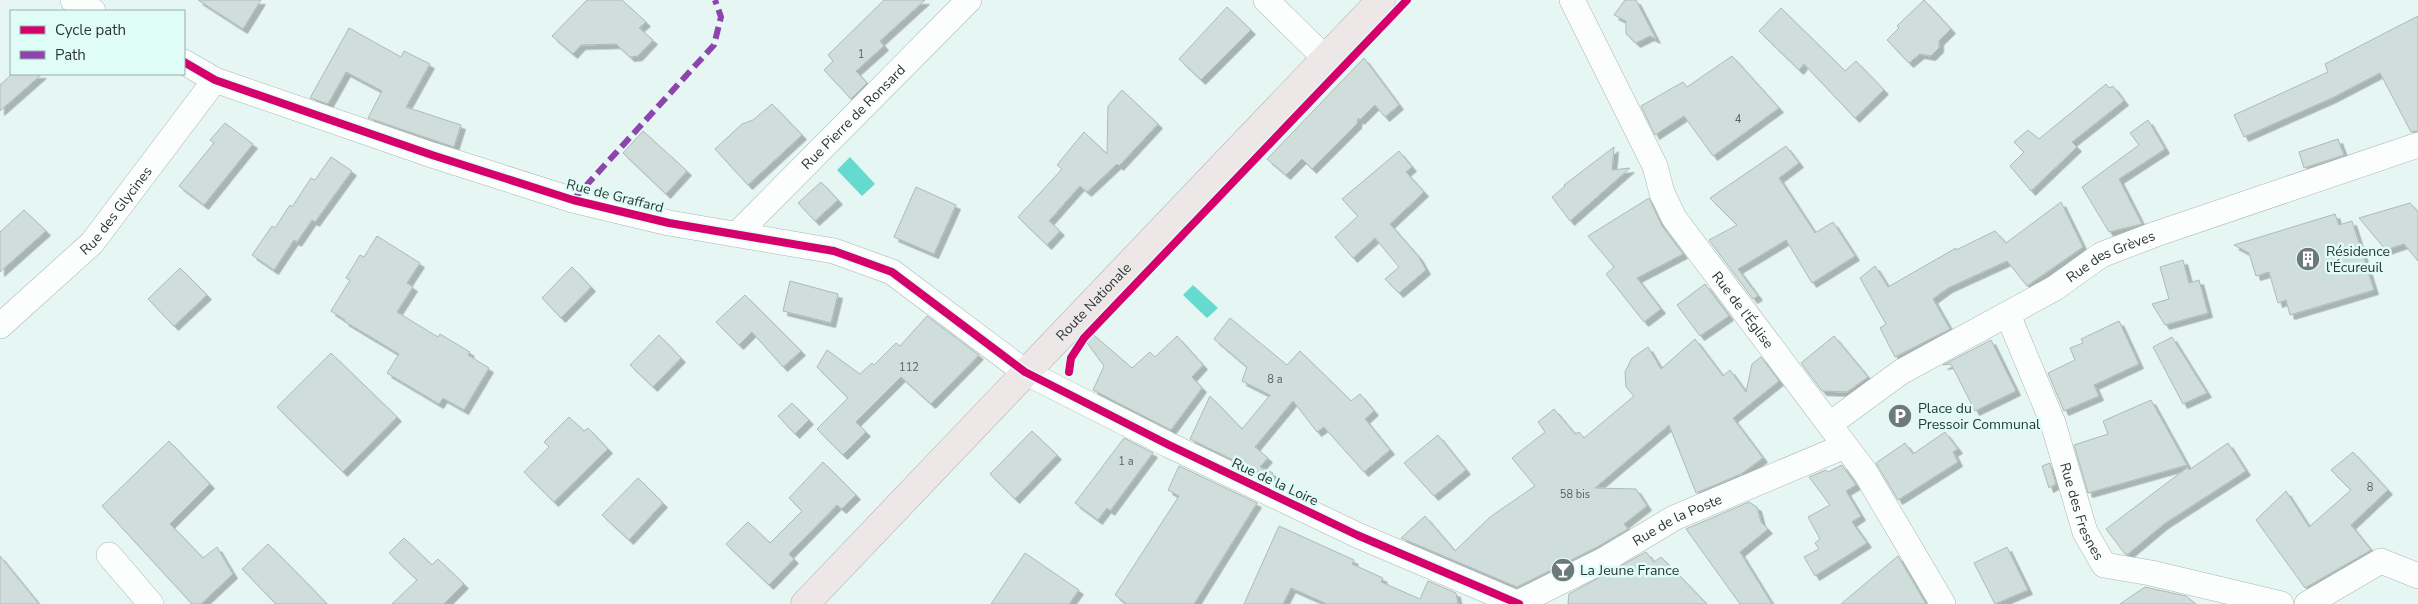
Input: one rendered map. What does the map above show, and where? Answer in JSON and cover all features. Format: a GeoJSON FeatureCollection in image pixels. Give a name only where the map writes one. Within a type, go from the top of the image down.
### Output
{"type":"FeatureCollection","features":[{"type":"Feature","properties":{"kind":"main road","name":"Route Nationale"},"geometry":{"type":"LineString","coordinates":[[805,604],[1381,0]]}},
{"type":"Feature","properties":{"kind":"street"},"geometry":{"type":"LineString","coordinates":[[73,0],[91,10]]}},
{"type":"Feature","properties":{"kind":"street","name":"Rue Pierre de Ronsard"},"geometry":{"type":"LineString","coordinates":[[737,234],[969,0]]}},
{"type":"Feature","properties":{"kind":"street"},"geometry":{"type":"LineString","coordinates":[[1266,0],[1325,58]]}},
{"type":"Feature","properties":{"kind":"street","name":"Rue de l'Église"},"geometry":{"type":"LineString","coordinates":[[1572,0],[1655,166],[1662,192],[1674,218],[1830,424],[1864,472],[1943,604]]}},
{"type":"Feature","properties":{"kind":"street","name":"Rue de Graffard"},"geometry":{"type":"LineString","coordinates":[[185,63],[215,80],[432,155],[574,200],[669,223],[834,250],[892,272],[1025,372]]}},
{"type":"Feature","properties":{"kind":"street","name":"Rue des Glycines"},"geometry":{"type":"LineString","coordinates":[[0,326],[92,243],[215,80]]}},
{"type":"Feature","properties":{"kind":"street","name":"Rue des Grèves"},"geometry":{"type":"LineString","coordinates":[[1830,424],[1901,372],[2055,288],[2101,255],[2156,234],[2418,145]]}},
{"type":"Feature","properties":{"kind":"street","name":"Rue des Fresnes"},"geometry":{"type":"LineString","coordinates":[[2008,315],[2053,423],[2085,532],[2104,565],[2151,573],[2281,604]]}},
{"type":"Feature","properties":{"kind":"street","name":"Rue de la Loire"},"geometry":{"type":"LineString","coordinates":[[1025,372],[1169,446],[1340,527],[1517,604]]}},
{"type":"Feature","properties":{"kind":"street","name":"Rue de la Poste"},"geometry":{"type":"LineString","coordinates":[[1517,604],[1604,560],[1674,518],[1845,446]]}},
{"type":"Feature","properties":{"kind":"street"},"geometry":{"type":"LineString","coordinates":[[109,555],[151,604]]}},
{"type":"Feature","properties":{"kind":"street"},"geometry":{"type":"LineString","coordinates":[[2307,604],[2381,562],[2418,576]]}},
{"type":"Feature","properties":{"kind":"water"},"geometry":{"type":"Polygon","coordinates":[[[850,157],[875,184],[862,196],[837,170],[850,157]]]}},
{"type":"Feature","properties":{"kind":"water"},"geometry":{"type":"Polygon","coordinates":[[[1193,285],[1218,308],[1207,318],[1183,295],[1193,285]]]}},
{"type":"Feature","properties":{"kind":"building"},"geometry":{"type":"Polygon","coordinates":[[[198,0],[261,0],[243,29],[198,0]]]}},
{"type":"Feature","properties":{"kind":"building"},"geometry":{"type":"Polygon","coordinates":[[[587,0],[622,0],[646,22],[639,28],[653,40],[638,56],[630,57],[616,44],[581,45],[573,54],[552,36],[587,0]]]}},
{"type":"Feature","properties":{"kind":"building"},"geometry":{"type":"Polygon","coordinates":[[[884,0],[925,0],[880,41],[884,46],[856,71],[867,83],[851,99],[824,70],[833,61],[828,55],[884,0]]]}},
{"type":"Feature","properties":{"kind":"building"},"geometry":{"type":"Polygon","coordinates":[[[1625,0],[1636,0],[1656,39],[1650,36],[1636,43],[1626,34],[1626,21],[1614,15],[1625,0]]]}},
{"type":"Feature","properties":{"kind":"building"},"geometry":{"type":"Polygon","coordinates":[[[1924,0],[1951,29],[1939,41],[1939,48],[1931,56],[1920,54],[1909,63],[1887,40],[1899,28],[1897,26],[1924,0]]]}},
{"type":"Feature","properties":{"kind":"building"},"geometry":{"type":"Polygon","coordinates":[[[1227,7],[1251,30],[1201,80],[1179,59],[1227,7]]]}},
{"type":"Feature","properties":{"kind":"building"},"geometry":{"type":"Polygon","coordinates":[[[1781,8],[1845,71],[1856,61],[1884,90],[1855,118],[1804,64],[1799,70],[1759,31],[1781,8]]]}},
{"type":"Feature","properties":{"kind":"building"},"geometry":{"type":"Polygon","coordinates":[[[2418,16],[2418,131],[2411,132],[2380,73],[2332,98],[2244,137],[2234,115],[2328,72],[2325,64],[2418,16]]]}},
{"type":"Feature","properties":{"kind":"building"},"geometry":{"type":"Polygon","coordinates":[[[349,28],[401,57],[404,51],[430,64],[406,107],[461,125],[454,147],[368,118],[382,91],[346,72],[328,104],[310,98],[349,28]]]}},
{"type":"Feature","properties":{"kind":"building"},"geometry":{"type":"Polygon","coordinates":[[[1732,56],[1779,108],[1713,156],[1684,116],[1655,135],[1641,106],[1683,82],[1687,87],[1732,56]]]}},
{"type":"Feature","properties":{"kind":"building"},"geometry":{"type":"Polygon","coordinates":[[[1364,58],[1399,105],[1385,117],[1375,105],[1360,120],[1358,118],[1357,124],[1312,169],[1302,159],[1286,175],[1267,159],[1364,58]]]}},
{"type":"Feature","properties":{"kind":"building"},"geometry":{"type":"Polygon","coordinates":[[[11,75],[41,75],[0,111],[0,85],[11,75]]]}},
{"type":"Feature","properties":{"kind":"building"},"geometry":{"type":"Polygon","coordinates":[[[2106,84],[2109,88],[2113,86],[2124,101],[2072,142],[2077,147],[2031,191],[2010,166],[2024,152],[2014,142],[2028,130],[2039,139],[2106,84]]]}},
{"type":"Feature","properties":{"kind":"building"},"geometry":{"type":"Polygon","coordinates":[[[1122,90],[1158,124],[1119,166],[1117,164],[1087,192],[1080,186],[1049,221],[1060,231],[1047,245],[1018,217],[1062,169],[1057,165],[1084,132],[1107,154],[1108,106],[1122,90]]]}},
{"type":"Feature","properties":{"kind":"building"},"geometry":{"type":"Polygon","coordinates":[[[772,104],[802,135],[748,185],[715,149],[742,124],[753,120],[772,104]]]}},
{"type":"Feature","properties":{"kind":"building"},"geometry":{"type":"Polygon","coordinates":[[[2148,120],[2165,149],[2119,179],[2142,224],[2109,232],[2082,187],[2139,145],[2130,133],[2148,120]]]}},
{"type":"Feature","properties":{"kind":"building"},"geometry":{"type":"Polygon","coordinates":[[[225,123],[253,144],[204,205],[179,186],[214,143],[210,140],[225,123]]]}},
{"type":"Feature","properties":{"kind":"building"},"geometry":{"type":"Polygon","coordinates":[[[643,131],[687,171],[666,194],[623,153],[643,131]]]}},
{"type":"Feature","properties":{"kind":"building"},"geometry":{"type":"Polygon","coordinates":[[[2338,139],[2344,155],[2304,168],[2299,152],[2338,139]]]}},
{"type":"Feature","properties":{"kind":"building"},"geometry":{"type":"Polygon","coordinates":[[[1786,146],[1799,163],[1779,178],[1815,233],[1833,222],[1855,256],[1812,283],[1786,240],[1738,269],[1758,296],[1753,299],[1709,240],[1737,225],[1710,198],[1786,146]]]}},
{"type":"Feature","properties":{"kind":"building"},"geometry":{"type":"Polygon","coordinates":[[[1614,147],[1612,170],[1630,168],[1570,221],[1552,197],[1564,185],[1614,147]]]}},
{"type":"Feature","properties":{"kind":"building"},"geometry":{"type":"Polygon","coordinates":[[[1399,151],[1412,167],[1406,172],[1424,192],[1390,224],[1418,256],[1426,270],[1399,293],[1385,279],[1399,267],[1375,238],[1353,258],[1335,237],[1358,216],[1342,199],[1399,151]]]}},
{"type":"Feature","properties":{"kind":"building"},"geometry":{"type":"Polygon","coordinates":[[[331,157],[352,171],[315,222],[312,220],[297,242],[294,240],[274,270],[252,255],[272,226],[275,228],[290,205],[292,207],[311,178],[315,180],[331,157]]]}},
{"type":"Feature","properties":{"kind":"building"},"geometry":{"type":"Polygon","coordinates":[[[821,182],[838,200],[815,221],[798,203],[821,182]]]}},
{"type":"Feature","properties":{"kind":"building"},"geometry":{"type":"Polygon","coordinates":[[[916,187],[956,205],[934,254],[894,237],[916,187]]]}},
{"type":"Feature","properties":{"kind":"building"},"geometry":{"type":"Polygon","coordinates":[[[1649,198],[1662,226],[1683,254],[1637,278],[1661,309],[1644,322],[1606,274],[1614,267],[1588,236],[1649,198]]]}},
{"type":"Feature","properties":{"kind":"building"},"geometry":{"type":"Polygon","coordinates":[[[2061,202],[2083,247],[2027,286],[2007,261],[1948,288],[1933,299],[1950,329],[1895,357],[1880,328],[1886,324],[1860,278],[1875,266],[1888,287],[1956,248],[1956,250],[1995,231],[2006,243],[2061,202]]]}},
{"type":"Feature","properties":{"kind":"building"},"geometry":{"type":"Polygon","coordinates":[[[2410,203],[2418,212],[2418,261],[2404,244],[2386,250],[2359,218],[2410,203]]]}},
{"type":"Feature","properties":{"kind":"building"},"geometry":{"type":"Polygon","coordinates":[[[24,210],[46,231],[0,272],[0,232],[24,210]]]}},
{"type":"Feature","properties":{"kind":"building","name":"Résidence l'Écureuil"},"geometry":{"type":"Polygon","coordinates":[[[2335,214],[2339,225],[2352,221],[2374,290],[2290,315],[2286,300],[2278,303],[2269,272],[2256,276],[2249,253],[2234,245],[2335,214]]]}},
{"type":"Feature","properties":{"kind":"building"},"geometry":{"type":"Polygon","coordinates":[[[377,236],[420,263],[407,283],[413,287],[397,312],[438,337],[440,334],[470,352],[468,355],[489,368],[464,410],[443,398],[439,404],[387,373],[399,354],[344,321],[331,311],[350,280],[346,278],[360,255],[364,257],[377,236]]]}},
{"type":"Feature","properties":{"kind":"building"},"geometry":{"type":"Polygon","coordinates":[[[2183,260],[2189,283],[2199,280],[2208,313],[2165,325],[2152,304],[2169,299],[2160,267],[2183,260]]]}},
{"type":"Feature","properties":{"kind":"building"},"geometry":{"type":"Polygon","coordinates":[[[572,267],[591,287],[561,318],[542,298],[572,267]]]}},
{"type":"Feature","properties":{"kind":"building"},"geometry":{"type":"Polygon","coordinates":[[[180,268],[207,295],[174,326],[148,299],[180,268]]]}},
{"type":"Feature","properties":{"kind":"building"},"geometry":{"type":"Polygon","coordinates":[[[790,281],[838,294],[831,323],[783,311],[790,281]]]}},
{"type":"Feature","properties":{"kind":"building"},"geometry":{"type":"Polygon","coordinates":[[[1705,284],[1729,316],[1700,336],[1677,305],[1705,284]]]}},
{"type":"Feature","properties":{"kind":"building"},"geometry":{"type":"Polygon","coordinates":[[[745,295],[801,351],[783,367],[752,332],[739,345],[716,322],[745,295]]]}},
{"type":"Feature","properties":{"kind":"building"},"geometry":{"type":"Polygon","coordinates":[[[927,316],[979,355],[931,404],[901,377],[856,422],[866,432],[843,455],[817,429],[848,398],[817,367],[827,350],[860,374],[872,363],[874,365],[896,343],[900,346],[927,316]]]}},
{"type":"Feature","properties":{"kind":"building"},"geometry":{"type":"Polygon","coordinates":[[[1230,318],[1287,365],[1300,351],[1351,401],[1360,394],[1374,411],[1365,419],[1390,450],[1364,472],[1324,427],[1317,432],[1293,401],[1255,447],[1268,458],[1260,467],[1273,473],[1270,478],[1190,439],[1210,396],[1242,429],[1270,395],[1242,381],[1247,367],[1214,339],[1230,318]]]}},
{"type":"Feature","properties":{"kind":"building"},"geometry":{"type":"Polygon","coordinates":[[[2119,321],[2139,364],[2094,385],[2099,396],[2064,411],[2048,373],[2075,360],[2070,348],[2083,343],[2081,339],[2119,321]]]}},
{"type":"Feature","properties":{"kind":"building"},"geometry":{"type":"Polygon","coordinates":[[[1088,330],[1132,368],[1150,352],[1155,357],[1177,336],[1203,365],[1192,377],[1202,388],[1171,430],[1093,390],[1104,366],[1082,336],[1088,330]]]}},
{"type":"Feature","properties":{"kind":"building"},"geometry":{"type":"Polygon","coordinates":[[[659,335],[681,358],[653,387],[630,365],[659,335]]]}},
{"type":"Feature","properties":{"kind":"building"},"geometry":{"type":"Polygon","coordinates":[[[1834,336],[1868,377],[1847,392],[1822,391],[1801,363],[1834,336]]]}},
{"type":"Feature","properties":{"kind":"building"},"geometry":{"type":"Polygon","coordinates":[[[2172,337],[2207,393],[2183,404],[2153,347],[2172,337]]]}},
{"type":"Feature","properties":{"kind":"building"},"geometry":{"type":"Polygon","coordinates":[[[1695,339],[1723,376],[1730,370],[1746,392],[1752,364],[1761,357],[1779,381],[1733,418],[1763,458],[1741,474],[1696,493],[1669,425],[1595,488],[1636,489],[1647,506],[1624,524],[1628,529],[1597,547],[1517,587],[1401,538],[1425,516],[1455,551],[1490,517],[1535,486],[1512,458],[1545,432],[1538,422],[1554,409],[1575,434],[1579,432],[1584,438],[1634,396],[1626,387],[1625,372],[1632,358],[1648,347],[1661,369],[1695,339]]]}},
{"type":"Feature","properties":{"kind":"building"},"geometry":{"type":"Polygon","coordinates":[[[1991,340],[2016,391],[1975,411],[1951,364],[1943,365],[1991,340]]]}},
{"type":"Feature","properties":{"kind":"building"},"geometry":{"type":"Polygon","coordinates":[[[331,353],[397,417],[343,472],[277,407],[331,353]]]}},
{"type":"Feature","properties":{"kind":"building"},"geometry":{"type":"Polygon","coordinates":[[[2151,400],[2187,465],[2088,493],[2074,445],[2108,434],[2103,421],[2151,400]]]}},
{"type":"Feature","properties":{"kind":"building"},"geometry":{"type":"Polygon","coordinates":[[[792,403],[809,420],[795,434],[778,416],[792,403]]]}},
{"type":"Feature","properties":{"kind":"building"},"geometry":{"type":"Polygon","coordinates":[[[569,417],[584,431],[588,428],[608,449],[554,502],[524,472],[549,447],[544,442],[569,417]]]}},
{"type":"Feature","properties":{"kind":"building"},"geometry":{"type":"Polygon","coordinates":[[[1032,431],[1057,455],[1015,499],[990,474],[1032,431]]]}},
{"type":"Feature","properties":{"kind":"building"},"geometry":{"type":"Polygon","coordinates":[[[1945,432],[1958,449],[1953,452],[1958,462],[1898,500],[1876,463],[1905,443],[1913,454],[1945,432]]]}},
{"type":"Feature","properties":{"kind":"building"},"geometry":{"type":"Polygon","coordinates":[[[1438,435],[1466,470],[1434,496],[1404,463],[1438,435]]]}},
{"type":"Feature","properties":{"kind":"building"},"geometry":{"type":"Polygon","coordinates":[[[1124,438],[1153,453],[1110,511],[1107,508],[1098,520],[1075,503],[1124,438]]]}},
{"type":"Feature","properties":{"kind":"building"},"geometry":{"type":"Polygon","coordinates":[[[169,441],[210,484],[170,524],[203,558],[217,547],[233,574],[201,604],[192,604],[102,506],[169,441]]]}},
{"type":"Feature","properties":{"kind":"building"},"geometry":{"type":"Polygon","coordinates":[[[2228,443],[2246,471],[2164,524],[2128,554],[2125,554],[2106,529],[2188,467],[2189,470],[2228,443]]]}},
{"type":"Feature","properties":{"kind":"building"},"geometry":{"type":"Polygon","coordinates":[[[2353,452],[2388,490],[2351,525],[2371,550],[2305,588],[2256,520],[2286,491],[2309,527],[2351,490],[2331,470],[2353,452]]]}},
{"type":"Feature","properties":{"kind":"building"},"geometry":{"type":"Polygon","coordinates":[[[823,462],[856,495],[842,509],[837,505],[789,554],[794,559],[769,585],[726,544],[748,522],[770,543],[802,511],[789,498],[823,462]]]}},
{"type":"Feature","properties":{"kind":"building"},"geometry":{"type":"Polygon","coordinates":[[[2050,463],[2056,484],[2049,488],[2042,466],[2050,463]]]}},
{"type":"Feature","properties":{"kind":"building"},"geometry":{"type":"Polygon","coordinates":[[[1842,465],[1856,485],[1846,491],[1861,516],[1852,522],[1867,543],[1815,576],[1804,557],[1819,549],[1815,543],[1820,539],[1808,517],[1830,505],[1809,477],[1826,470],[1828,472],[1842,465]]]}},
{"type":"Feature","properties":{"kind":"building"},"geometry":{"type":"Polygon","coordinates":[[[1179,466],[1257,503],[1194,604],[1127,604],[1115,595],[1179,496],[1168,490],[1179,466]]]}},
{"type":"Feature","properties":{"kind":"building"},"geometry":{"type":"Polygon","coordinates":[[[638,478],[663,503],[629,540],[602,515],[638,478]]]}},
{"type":"Feature","properties":{"kind":"building"},"geometry":{"type":"Polygon","coordinates":[[[1749,502],[1757,507],[1761,522],[1768,529],[1740,552],[1772,604],[1740,604],[1686,529],[1749,502]]]}},
{"type":"Feature","properties":{"kind":"building"},"geometry":{"type":"Polygon","coordinates":[[[1279,526],[1354,560],[1352,564],[1383,578],[1381,582],[1420,599],[1428,581],[1456,593],[1458,604],[1327,604],[1291,588],[1283,604],[1244,604],[1279,526]]]}},
{"type":"Feature","properties":{"kind":"building"},"geometry":{"type":"Polygon","coordinates":[[[404,538],[432,565],[438,559],[464,584],[444,604],[392,604],[417,580],[389,553],[404,538]]]}},
{"type":"Feature","properties":{"kind":"building"},"geometry":{"type":"Polygon","coordinates":[[[268,544],[327,604],[276,604],[242,569],[268,544]]]}},
{"type":"Feature","properties":{"kind":"building"},"geometry":{"type":"Polygon","coordinates":[[[2007,547],[2028,590],[1995,604],[1974,563],[2007,547]]]}},
{"type":"Feature","properties":{"kind":"building"},"geometry":{"type":"Polygon","coordinates":[[[1646,552],[1654,562],[1661,557],[1707,604],[1568,604],[1569,594],[1646,552]]]}},
{"type":"Feature","properties":{"kind":"building"},"geometry":{"type":"Polygon","coordinates":[[[1025,553],[1079,590],[1069,604],[991,604],[1025,553]]]}},
{"type":"Feature","properties":{"kind":"building"},"geometry":{"type":"Polygon","coordinates":[[[0,556],[39,604],[0,604],[0,556]]]}},
{"type":"Feature","properties":{"kind":"building"},"geometry":{"type":"Polygon","coordinates":[[[1898,556],[1926,604],[1841,604],[1898,556]]]}},
{"type":"Feature","properties":{"kind":"building"},"geometry":{"type":"Polygon","coordinates":[[[2145,587],[2186,596],[2196,604],[2120,604],[2145,587]]]}},
{"type":"Feature","properties":{"kind":"marked path"},"geometry":{"type":"LineString","coordinates":[[573,200],[714,45],[721,17],[715,0]]}},
{"type":"Feature","properties":{"kind":"cycle path"},"geometry":{"type":"LineString","coordinates":[[1069,372],[1071,358],[1084,338],[1407,0]]}},
{"type":"Feature","properties":{"kind":"cycle path"},"geometry":{"type":"LineString","coordinates":[[185,63],[215,80],[432,155],[573,200],[669,223],[834,251],[892,272],[1025,372],[1169,445],[1357,535],[1519,604]]}},
{"type":"Feature","properties":{"kind":"place","name":"Résidence l'Écureuil"},"geometry":{"type":"Point","coordinates":[2308,259]}},
{"type":"Feature","properties":{"kind":"place","name":"Place du Pressoir Communal"},"geometry":{"type":"Point","coordinates":[1900,416]}},
{"type":"Feature","properties":{"kind":"place","name":"La Jeune France"},"geometry":{"type":"Point","coordinates":[1563,570]}}]}
